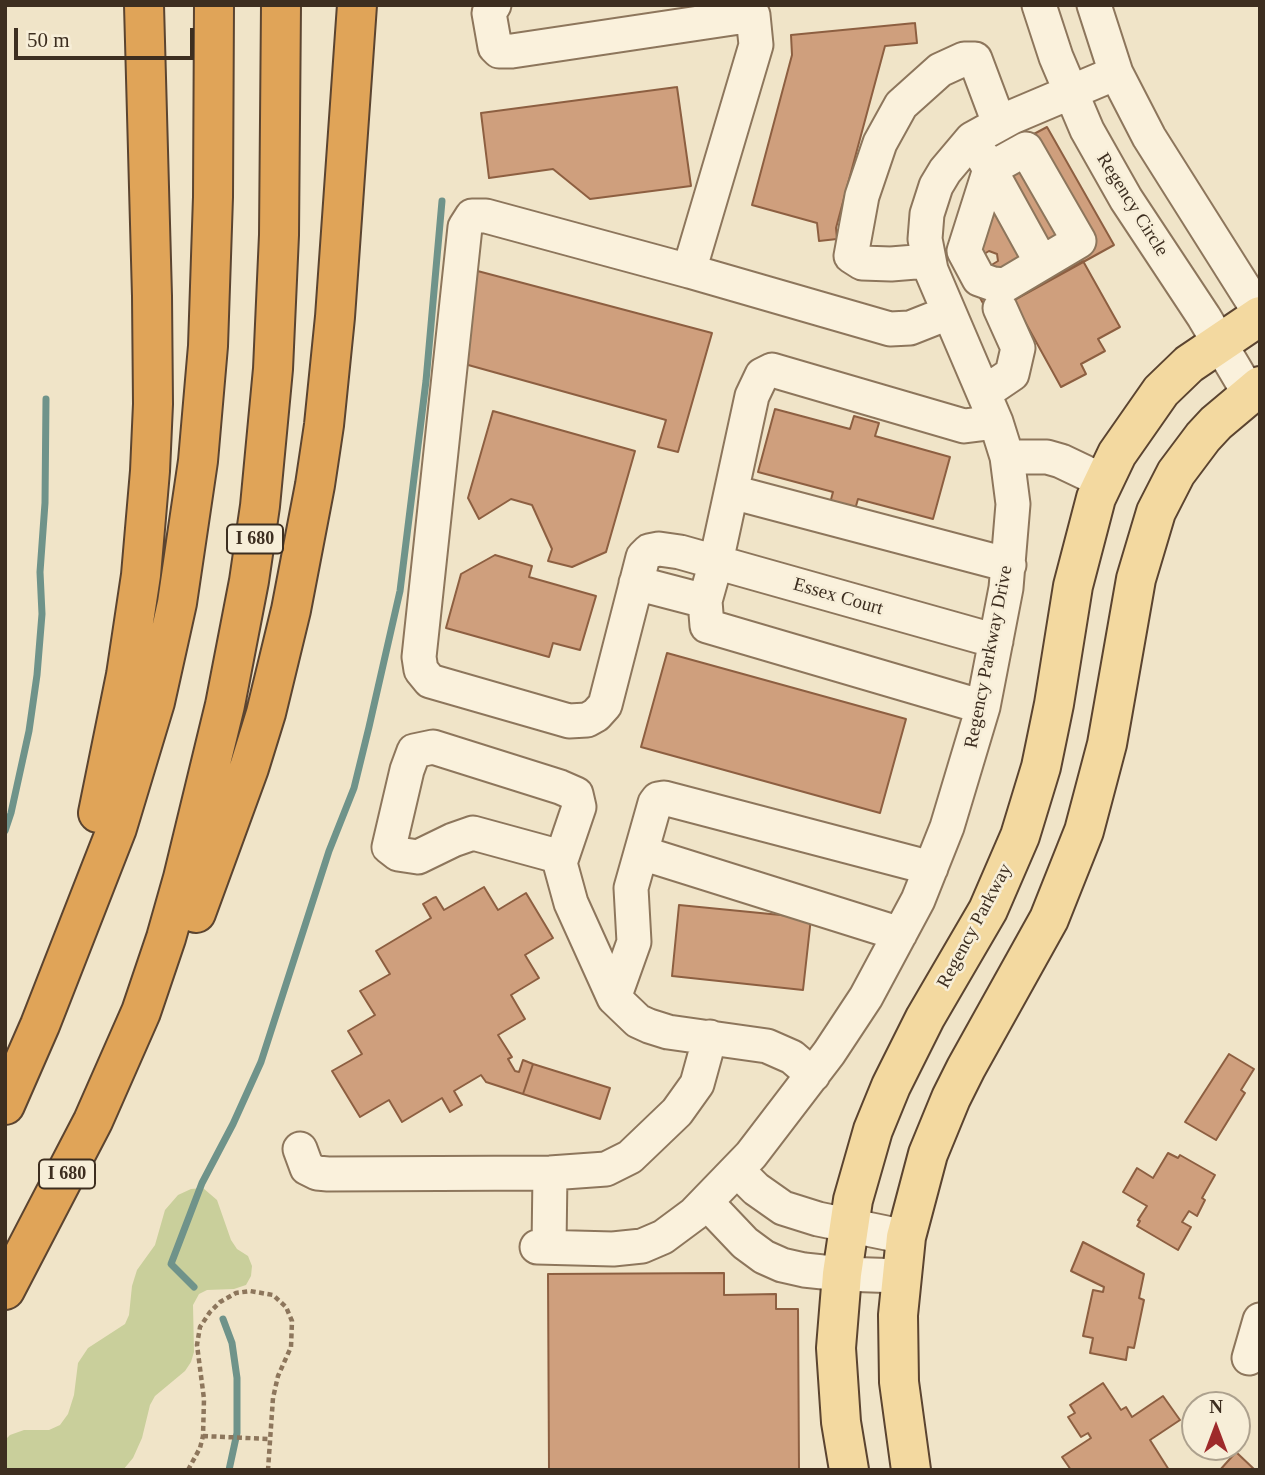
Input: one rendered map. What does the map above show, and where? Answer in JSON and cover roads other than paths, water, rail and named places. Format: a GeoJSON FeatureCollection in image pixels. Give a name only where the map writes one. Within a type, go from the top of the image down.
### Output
{"type":"FeatureCollection","features":[{"type":"Feature","properties":{"kind":"highway"},"geometry":{"type":"LineString","coordinates":[[40,1025],[76,902],[109,768],[127,675],[144,542],[153,404],[144,5]]}},
{"type":"Feature","properties":{"kind":"highway"},"geometry":{"type":"LineString","coordinates":[[5,1105],[98,880],[128,793],[155,702],[183,572],[198,461],[208,346],[213,197],[214,5]]}},
{"type":"Feature","properties":{"kind":"highway","name":"I 680"},"geometry":{"type":"LineString","coordinates":[[5,1290],[63,1182],[123,1056],[155,972],[187,866],[225,705],[251,569],[265,466],[275,342],[281,5]]}},
{"type":"Feature","properties":{"kind":"highway"},"geometry":{"type":"LineString","coordinates":[[123,1056],[179,951],[217,859],[263,724],[291,610],[315,485],[330,375],[357,5]]}},
{"type":"Feature","properties":{"kind":"main road","name":"Regency Parkway"},"geometry":{"type":"LineString","coordinates":[[849,1470],[836,1364],[842,1274],[849,1225],[866,1154],[891,1086],[925,1018],[997,892],[1020,836],[1044,757],[1073,586],[1103,481],[1129,434],[1161,391],[1189,364],[1260,315]]}},
{"type":"Feature","properties":{"kind":"main road"},"geometry":{"type":"LineString","coordinates":[[911,1470],[898,1359],[901,1276],[906,1237],[928,1154],[951,1098],[1049,919],[1084,831],[1107,744],[1136,579],[1156,512],[1175,473],[1189,453],[1216,423],[1254,390]]}},
{"type":"Feature","properties":{"kind":"street"},"geometry":{"type":"LineString","coordinates":[[494,5],[489,13],[495,47],[499,51],[754,15],[756,45],[689,271]]}},
{"type":"Feature","properties":{"kind":"street","name":"Regency Circle"},"geometry":{"type":"LineString","coordinates":[[1039,5],[1070,93],[1087,130],[1119,187],[1219,342],[1254,390]]}},
{"type":"Feature","properties":{"kind":"street"},"geometry":{"type":"LineString","coordinates":[[1094,5],[1116,73],[1156,149],[1260,315]]}},
{"type":"Feature","properties":{"kind":"street"},"geometry":{"type":"LineString","coordinates":[[706,613],[752,396],[762,375],[772,370],[964,426],[990,407],[1013,374],[1018,348],[987,269],[990,169],[975,59],[964,60],[940,70],[901,105],[880,143],[862,196],[851,256],[862,263],[928,261]]}},
{"type":"Feature","properties":{"kind":"street","name":"Regency Parkway Drive"},"geometry":{"type":"LineString","coordinates":[[550,1173],[543,1247],[613,1249],[642,1246],[677,1227],[737,1170],[813,1075],[850,1022],[900,934],[931,868],[983,707],[1009,565],[1013,504],[1007,457],[990,407],[928,261],[926,226],[934,193],[956,155],[986,131],[1116,73]]}},
{"type":"Feature","properties":{"kind":"street"},"geometry":{"type":"LineString","coordinates":[[987,269],[1005,285],[1041,262],[990,169]]}},
{"type":"Feature","properties":{"kind":"street"},"geometry":{"type":"LineString","coordinates":[[948,313],[910,328],[890,329],[486,216],[472,216],[465,228],[419,657],[421,670],[430,681],[569,721],[587,720],[605,705],[636,583],[706,613],[983,707]]}},
{"type":"Feature","properties":{"kind":"street"},"geometry":{"type":"LineString","coordinates":[[1007,457],[1047,457],[1103,481]]}},
{"type":"Feature","properties":{"kind":"street"},"geometry":{"type":"LineString","coordinates":[[732,492],[1009,565]]}},
{"type":"Feature","properties":{"kind":"street","name":"Essex Court"},"geometry":{"type":"LineString","coordinates":[[636,583],[643,557],[649,551],[680,552],[996,641]]}},
{"type":"Feature","properties":{"kind":"street"},"geometry":{"type":"LineString","coordinates":[[561,857],[473,834],[453,840],[418,857],[398,854],[389,848],[414,751],[433,747],[576,794],[579,807],[560,863],[571,903],[614,998],[638,1021],[649,1026],[767,1045],[792,1057],[813,1075]]}},
{"type":"Feature","properties":{"kind":"street"},"geometry":{"type":"LineString","coordinates":[[614,998],[634,942],[631,887],[655,803],[664,798],[931,868]]}},
{"type":"Feature","properties":{"kind":"street"},"geometry":{"type":"LineString","coordinates":[[642,853],[900,934]]}},
{"type":"Feature","properties":{"kind":"street"},"geometry":{"type":"LineString","coordinates":[[300,1149],[307,1168],[328,1174],[550,1173],[607,1169],[630,1157],[677,1112],[697,1084],[710,1037]]}},
{"type":"Feature","properties":{"kind":"street"},"geometry":{"type":"LineString","coordinates":[[737,1170],[756,1189],[783,1208],[807,1216],[906,1237]]}},
{"type":"Feature","properties":{"kind":"street"},"geometry":{"type":"LineString","coordinates":[[706,1202],[745,1243],[764,1257],[793,1268],[842,1274],[901,1276]]}},
{"type":"Feature","properties":{"kind":"street"},"geometry":{"type":"LineString","coordinates":[[1249,1358],[1260,1320]]}},
{"type":"Feature","properties":{"kind":"waterway"},"geometry":{"type":"LineString","coordinates":[[194,1287],[171,1264],[202,1183],[261,1062],[329,851],[354,788],[369,727],[400,591],[426,381],[442,201]]}},
{"type":"Feature","properties":{"kind":"waterway"},"geometry":{"type":"LineString","coordinates":[[5,831],[29,731],[37,675],[42,614],[40,572],[45,503],[46,399]]}},
{"type":"Feature","properties":{"kind":"waterway"},"geometry":{"type":"LineString","coordinates":[[223,1319],[232,1343],[237,1378],[237,1433],[229,1470]]}}]}
